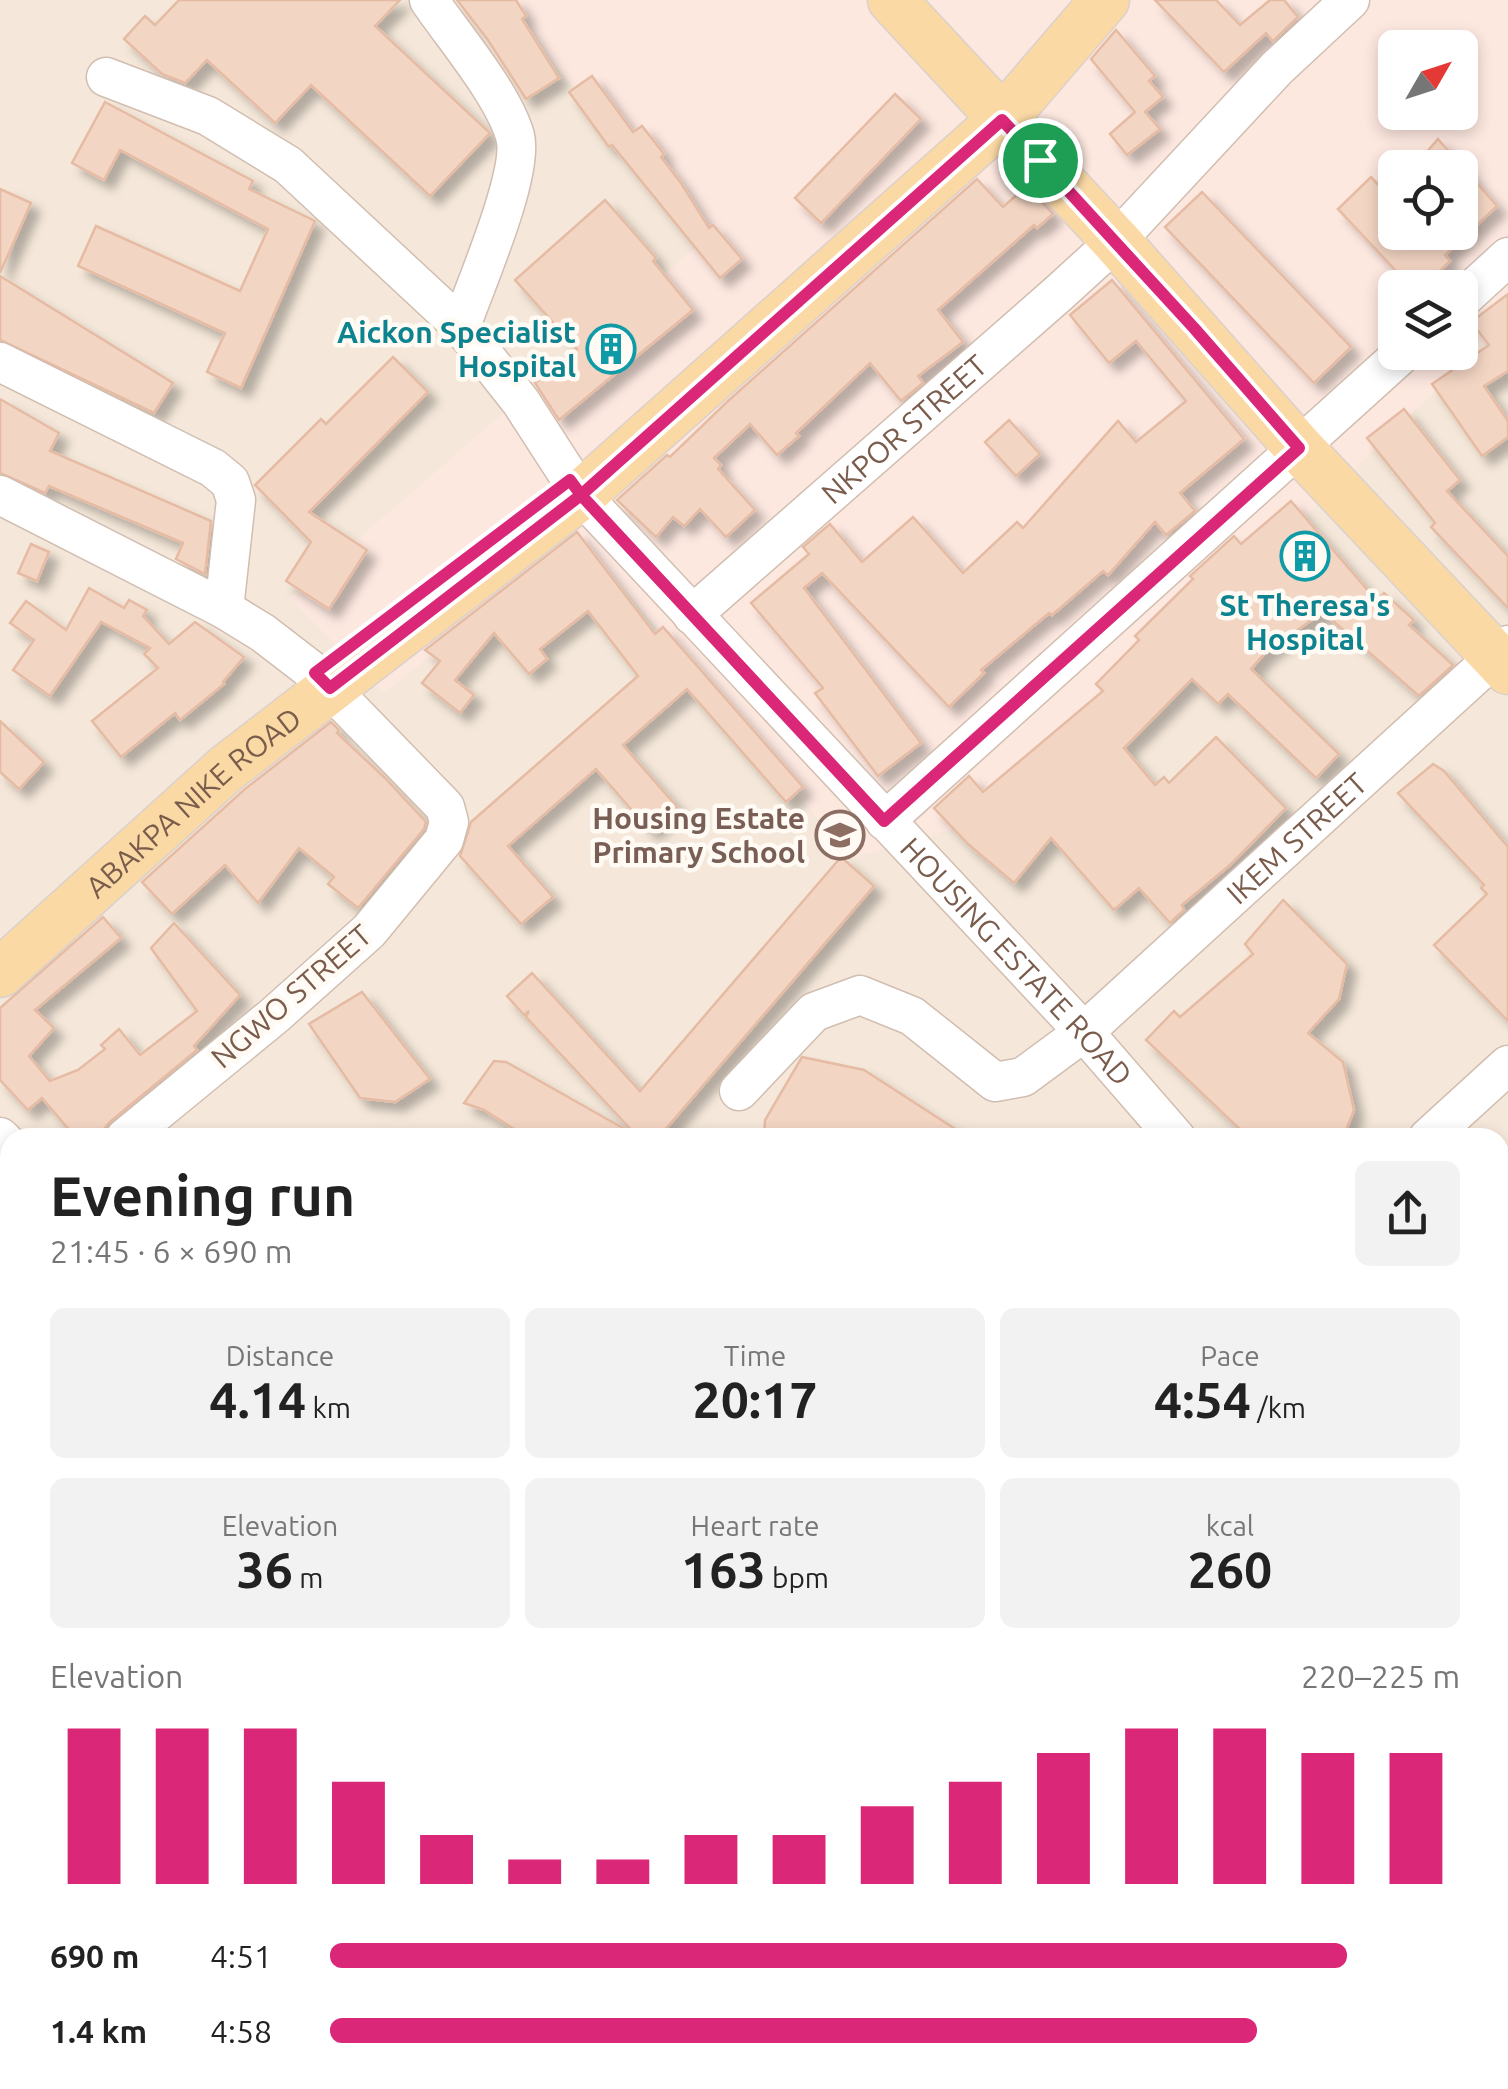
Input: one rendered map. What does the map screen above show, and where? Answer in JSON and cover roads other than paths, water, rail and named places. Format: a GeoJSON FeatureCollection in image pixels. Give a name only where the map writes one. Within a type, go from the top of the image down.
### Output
{"type":"FeatureCollection","features":[{"type":"Feature","properties":{"kind":"main road"},"geometry":{"type":"LineString","coordinates":[[892,0],[1116,241],[1299,448],[1504,657]]}},
{"type":"Feature","properties":{"kind":"main road","name":"ABAKPA NIKE ROAD"},"geometry":{"type":"LineString","coordinates":[[994,110],[1074,0]]}},
{"type":"Feature","properties":{"kind":"main road","name":"ABAKPA NIKE ROAD"},"geometry":{"type":"LineString","coordinates":[[0,946],[129,831],[575,488],[994,110],[1105,0]]}},
{"type":"Feature","properties":{"kind":"main road","name":"ABAKPA NIKE ROAD"},"geometry":{"type":"LineString","coordinates":[[0,972],[322,681]]}},
{"type":"Feature","properties":{"kind":"street"},"geometry":{"type":"LineString","coordinates":[[429,0],[503,108],[516,139],[514,174],[461,326]]}},
{"type":"Feature","properties":{"kind":"street","name":"NKPOR STREET"},"geometry":{"type":"LineString","coordinates":[[692,614],[1116,241],[1277,68],[1350,0]]}},
{"type":"Feature","properties":{"kind":"street","name":"HOUSING ESTATE ROAD"},"geometry":{"type":"LineString","coordinates":[[106,77],[208,116],[288,165],[461,326],[521,402],[575,488],[1084,1032],[1167,1128]]}},
{"type":"Feature","properties":{"kind":"street"},"geometry":{"type":"LineString","coordinates":[[1478,284],[1508,257]]}},
{"type":"Feature","properties":{"kind":"street"},"geometry":{"type":"LineString","coordinates":[[0,362],[213,468],[230,482],[236,500],[224,609]]}},
{"type":"Feature","properties":{"kind":"street"},"geometry":{"type":"LineString","coordinates":[[884,821],[1384,370]]}},
{"type":"Feature","properties":{"kind":"street"},"geometry":{"type":"LineString","coordinates":[[0,495],[224,609],[263,633],[322,681]]}},
{"type":"Feature","properties":{"kind":"street","name":"IKEM STREET"},"geometry":{"type":"LineString","coordinates":[[739,1092],[814,1012],[860,995],[912,1016],[995,1082],[1023,1077],[1084,1032],[1504,657]]}},
{"type":"Feature","properties":{"kind":"street","name":"NGWO STREET"},"geometry":{"type":"LineString","coordinates":[[137,1128],[275,1015],[369,931],[444,840],[449,822],[444,807],[322,681]]}},
{"type":"Feature","properties":{"kind":"street"},"geometry":{"type":"LineString","coordinates":[[1439,1128],[1508,1065]]}},
{"type":"Feature","properties":{"kind":"place","name":"Aickon Specialist Hospital"},"geometry":{"type":"Point","coordinates":[611,349]}},
{"type":"Feature","properties":{"kind":"place","name":"St Theresa's Hospital"},"geometry":{"type":"Point","coordinates":[1305,556]}},
{"type":"Feature","properties":{"kind":"place","name":"Housing Estate Primary School"},"geometry":{"type":"Point","coordinates":[840,835]}}]}
